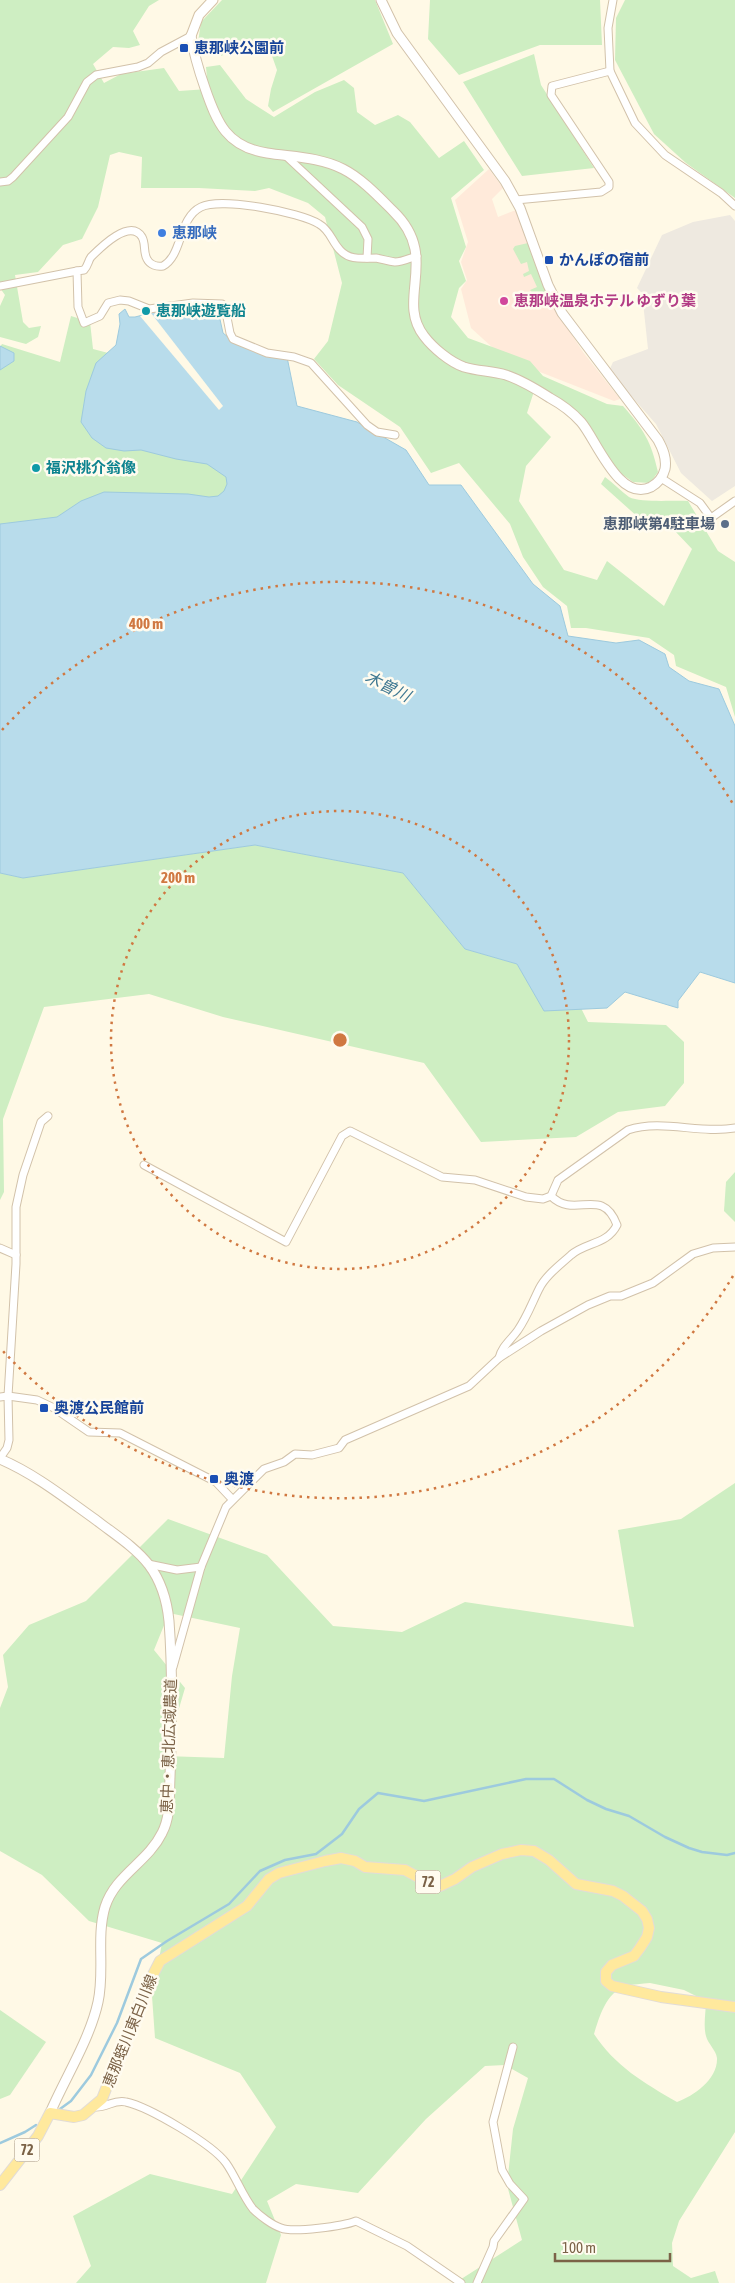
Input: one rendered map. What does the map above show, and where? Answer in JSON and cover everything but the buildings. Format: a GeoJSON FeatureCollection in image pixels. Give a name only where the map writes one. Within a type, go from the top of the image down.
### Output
{"type":"FeatureCollection","features":[{"type":"Feature","properties":{"kind":"main road","name":"恵那蛭川東白川線"},"geometry":{"type":"LineString","coordinates":[[94,2107],[106,2092],[143,1994],[160,1961],[247,1906],[269,1878],[280,1873],[341,1858],[355,1861],[365,1867],[411,1872],[429,1883],[440,1886],[455,1879],[472,1867],[502,1854],[521,1850],[534,1851],[549,1860],[576,1884],[613,1891],[642,1911],[648,1919],[647,1937],[634,1956],[612,1965],[606,1972],[606,1981],[612,1986],[661,1997],[735,2007]]}},
{"type":"Feature","properties":{"kind":"main road"},"geometry":{"type":"LineString","coordinates":[[50,2113],[74,2117],[83,2115],[94,2107]]}},
{"type":"Feature","properties":{"kind":"main road","name":"72"},"geometry":{"type":"LineString","coordinates":[[0,2185],[38,2136],[50,2113]]}},
{"type":"Feature","properties":{"kind":"street"},"geometry":{"type":"LineString","coordinates":[[213,0],[199,15],[191,36],[194,57],[220,125],[232,138],[247,148],[332,164],[351,174],[403,221],[412,235],[417,256],[415,320],[430,343],[462,366],[514,378],[563,406],[580,421],[598,446],[611,471],[626,484],[645,489],[657,483],[661,478],[666,463],[658,440],[562,313],[548,285],[516,200],[505,181],[397,33],[381,0]]}},
{"type":"Feature","properties":{"kind":"street"},"geometry":{"type":"LineString","coordinates":[[614,0],[608,28],[610,71],[635,123],[651,143],[665,155],[721,193],[735,206]]}},
{"type":"Feature","properties":{"kind":"street"},"geometry":{"type":"LineString","coordinates":[[0,182],[8,181],[13,177],[56,132],[68,117],[87,82],[96,75],[138,67],[148,63],[161,52],[191,36]]}},
{"type":"Feature","properties":{"kind":"street"},"geometry":{"type":"LineString","coordinates":[[516,200],[601,192],[608,186],[609,182],[551,95],[552,86],[610,71]]}},
{"type":"Feature","properties":{"kind":"street"},"geometry":{"type":"LineString","coordinates":[[286,156],[362,227],[368,239],[366,258]]}},
{"type":"Feature","properties":{"kind":"street"},"geometry":{"type":"LineString","coordinates":[[0,286],[84,270],[92,256],[121,232],[128,230],[136,231],[142,237],[148,261],[154,265],[164,266],[170,260],[190,215],[198,208],[217,202],[265,208],[318,223],[330,233],[340,251],[358,259],[366,258],[394,262],[417,256]]}},
{"type":"Feature","properties":{"kind":"street"},"geometry":{"type":"LineString","coordinates":[[77,271],[78,307],[84,323],[100,316],[108,303],[120,300],[149,308],[193,303],[222,304],[225,307],[233,339],[267,353],[307,360],[366,425],[377,432],[395,435]]}},
{"type":"Feature","properties":{"kind":"street"},"geometry":{"type":"LineString","coordinates":[[661,478],[700,503],[711,518],[735,501]]}},
{"type":"Feature","properties":{"kind":"street"},"geometry":{"type":"LineString","coordinates":[[0,1458],[7,1448],[8,1440],[4,1396],[16,1255],[16,1207],[23,1175],[41,1122],[48,1116]]}},
{"type":"Feature","properties":{"kind":"street"},"geometry":{"type":"LineString","coordinates":[[144,1166],[286,1242],[342,1136],[350,1131],[442,1177],[474,1180],[526,1197],[543,1199],[551,1196],[558,1180],[628,1130],[639,1126],[709,1130],[735,1128]]}},
{"type":"Feature","properties":{"kind":"street"},"geometry":{"type":"LineString","coordinates":[[499,1358],[502,1349],[518,1330],[531,1308],[539,1288],[546,1279],[572,1254],[602,1242],[613,1234],[617,1225],[612,1212],[602,1205],[572,1206],[556,1201],[551,1196]]}},
{"type":"Feature","properties":{"kind":"street"},"geometry":{"type":"LineString","coordinates":[[171,1676],[201,1566],[226,1506],[264,1469],[284,1462],[295,1454],[312,1455],[339,1448],[345,1440],[469,1386],[499,1358],[549,1326],[588,1305],[610,1296],[621,1296],[653,1283],[693,1254],[713,1248],[735,1247]]}},
{"type":"Feature","properties":{"kind":"street"},"geometry":{"type":"LineString","coordinates":[[0,1248],[16,1255]]}},
{"type":"Feature","properties":{"kind":"street"},"geometry":{"type":"LineString","coordinates":[[4,1396],[37,1400],[54,1408],[89,1432],[120,1433],[216,1482],[232,1499]]}},
{"type":"Feature","properties":{"kind":"street","name":"恵中・恵北広域農道"},"geometry":{"type":"LineString","coordinates":[[0,1458],[39,1479],[124,1541],[148,1564],[164,1593],[168,1610],[172,1744],[169,1808],[165,1827],[156,1844],[120,1880],[108,1900],[102,1918],[102,1976],[98,2002],[50,2113]]}},
{"type":"Feature","properties":{"kind":"street"},"geometry":{"type":"LineString","coordinates":[[148,1564],[177,1570],[201,1566]]}},
{"type":"Feature","properties":{"kind":"street"},"geometry":{"type":"LineString","coordinates":[[477,2283],[494,2241],[524,2199],[510,2184],[502,2170],[493,2122],[513,2047]]}},
{"type":"Feature","properties":{"kind":"street"},"geometry":{"type":"LineString","coordinates":[[94,2107],[104,2108],[117,2101],[133,2104],[205,2144],[226,2163],[256,2211],[282,2229],[342,2225],[356,2221],[407,2246],[461,2283]]}},
{"type":"Feature","properties":{"kind":"shaded area"},"geometry":{"type":"Polygon","coordinates":[[[489,169],[503,188],[492,199],[498,217],[516,210],[553,306],[583,352],[620,399],[614,401],[504,358],[471,328],[461,289],[467,280],[461,262],[468,242],[455,200],[489,169]]]}},
{"type":"Feature","properties":{"kind":"shaded area"},"geometry":{"type":"Polygon","coordinates":[[[730,215],[735,221],[735,486],[712,501],[681,473],[656,424],[609,371],[613,362],[648,349],[642,293],[637,288],[662,235],[693,222],[730,215]]]}},
{"type":"Feature","properties":{"kind":"green space"},"geometry":{"type":"Polygon","coordinates":[[[0,0],[159,0],[149,6],[133,31],[140,45],[129,48],[113,47],[93,64],[104,83],[121,74],[164,68],[179,91],[208,89],[206,67],[220,65],[246,99],[274,117],[315,92],[344,80],[354,88],[357,112],[375,125],[398,115],[410,122],[439,158],[464,141],[484,170],[451,198],[466,247],[459,261],[466,281],[459,288],[451,317],[468,338],[530,361],[543,376],[607,404],[623,406],[646,436],[653,452],[658,472],[650,483],[633,482],[615,469],[583,418],[536,385],[527,413],[551,437],[526,466],[519,501],[564,570],[597,580],[607,561],[664,606],[692,549],[674,530],[649,527],[601,484],[605,477],[634,499],[688,501],[718,551],[735,562],[735,717],[726,687],[676,666],[674,655],[649,638],[586,628],[571,628],[567,606],[543,587],[523,557],[510,524],[459,463],[431,473],[400,427],[338,385],[314,359],[328,341],[342,283],[325,217],[308,203],[269,188],[255,191],[199,188],[141,188],[142,157],[119,152],[110,155],[98,207],[82,239],[63,245],[38,272],[15,275],[23,322],[29,328],[41,326],[38,337],[26,344],[0,337],[0,306],[5,295],[0,288],[0,0]]]}},
{"type":"Feature","properties":{"kind":"green space"},"geometry":{"type":"Polygon","coordinates":[[[222,0],[375,0],[393,44],[273,112],[268,106],[277,70],[272,56],[253,49],[235,50],[221,56],[197,49],[201,22],[222,0]]]}},
{"type":"Feature","properties":{"kind":"green space"},"geometry":{"type":"Polygon","coordinates":[[[430,0],[600,0],[602,45],[540,45],[459,75],[428,39],[430,0]]]}},
{"type":"Feature","properties":{"kind":"green space"},"geometry":{"type":"Polygon","coordinates":[[[625,0],[735,0],[735,198],[686,163],[654,134],[615,60],[616,18],[625,0]]]}},
{"type":"Feature","properties":{"kind":"green space"},"geometry":{"type":"Polygon","coordinates":[[[534,54],[541,85],[594,168],[522,176],[463,82],[534,54]]]}},
{"type":"Feature","properties":{"kind":"green space"},"geometry":{"type":"Polygon","coordinates":[[[528,243],[548,298],[544,300],[541,295],[534,295],[530,290],[537,287],[531,274],[524,277],[523,274],[529,271],[527,262],[521,264],[513,249],[515,246],[528,243]]]}},
{"type":"Feature","properties":{"kind":"green space"},"geometry":{"type":"Polygon","coordinates":[[[71,316],[90,322],[93,349],[112,354],[232,463],[231,504],[63,530],[0,533],[0,347],[2,344],[60,362],[71,316]]]}},
{"type":"Feature","properties":{"kind":"green space"},"geometry":{"type":"Polygon","coordinates":[[[255,845],[403,873],[465,949],[517,964],[544,1010],[581,1008],[588,1022],[666,1025],[684,1042],[684,1083],[665,1106],[618,1112],[576,1137],[481,1142],[424,1063],[223,1017],[149,994],[44,1007],[3,1119],[4,1192],[0,1200],[0,873],[23,878],[255,845]]]}},
{"type":"Feature","properties":{"kind":"green space"},"geometry":{"type":"Polygon","coordinates":[[[735,1172],[735,1222],[724,1211],[726,1182],[735,1172]]]}},
{"type":"Feature","properties":{"kind":"green space"},"geometry":{"type":"Polygon","coordinates":[[[735,1483],[735,2132],[679,2221],[672,2243],[673,2266],[691,2278],[715,2271],[719,2283],[455,2283],[522,2240],[507,2185],[513,2129],[528,2078],[505,2065],[485,2066],[426,2119],[358,2193],[296,2184],[267,2201],[281,2235],[266,2283],[76,2283],[91,2266],[73,2216],[150,2174],[232,2194],[276,2127],[240,2073],[155,2038],[152,1996],[162,1943],[89,1921],[42,1875],[0,1851],[0,1708],[8,1687],[3,1655],[29,1625],[86,1601],[168,1519],[267,1555],[333,1626],[402,1632],[465,1602],[634,1627],[618,1530],[681,1519],[735,1483]],[[169,1613],[154,1650],[185,1688],[165,1756],[224,1758],[232,1676],[240,1628],[169,1613]],[[650,1983],[626,1986],[613,1994],[604,2006],[594,2034],[621,2065],[642,2081],[677,2102],[691,2096],[704,2086],[714,2073],[717,2058],[705,2032],[706,2001],[684,1990],[650,1983]]]}},
{"type":"Feature","properties":{"kind":"green space"},"geometry":{"type":"Polygon","coordinates":[[[0,2010],[46,2042],[10,2095],[0,2099],[0,2010]]]}},
{"type":"Feature","properties":{"kind":"water","name":"木曽川"},"geometry":{"type":"Polygon","coordinates":[[[217,306],[223,333],[233,341],[287,357],[297,406],[357,422],[406,450],[429,485],[461,485],[533,584],[560,606],[568,636],[616,643],[639,640],[665,654],[669,667],[689,681],[719,689],[735,726],[735,983],[700,972],[678,1001],[678,1008],[625,992],[607,1008],[544,1011],[517,964],[465,949],[403,873],[255,845],[23,878],[0,873],[0,524],[57,517],[81,501],[104,492],[188,494],[209,497],[218,496],[224,491],[227,484],[226,477],[207,464],[176,459],[141,450],[124,451],[106,448],[92,438],[81,422],[86,391],[96,363],[116,345],[120,324],[119,314],[125,309],[129,317],[135,317],[170,308],[217,306]]]}},
{"type":"Feature","properties":{"kind":"water"},"geometry":{"type":"Polygon","coordinates":[[[0,346],[14,353],[14,361],[0,370],[0,346]]]}},
{"type":"Feature","properties":{"kind":"pier"},"geometry":{"type":"Polygon","coordinates":[[[151,313],[223,406],[219,410],[140,316],[151,313]]]}},
{"type":"Feature","properties":{"kind":"waterway"},"geometry":{"type":"LineString","coordinates":[[60,2109],[71,2101],[91,2075],[117,2023],[141,1959],[229,1904],[260,1871],[285,1860],[316,1854],[342,1834],[359,1809],[378,1793],[424,1801],[526,1779],[554,1779],[587,1800],[606,1809],[629,1816],[665,1837],[689,1848],[702,1852],[727,1855],[735,1853]]}},
{"type":"Feature","properties":{"kind":"waterway"},"geometry":{"type":"LineString","coordinates":[[0,2143],[36,2125]]}},
{"type":"Feature","properties":{"kind":"place","name":"恵那峡公園前"},"geometry":{"type":"Point","coordinates":[184,48]}},
{"type":"Feature","properties":{"kind":"place","name":"恵那峡"},"geometry":{"type":"Point","coordinates":[162,233]}},
{"type":"Feature","properties":{"kind":"place","name":"かんぽの宿前"},"geometry":{"type":"Point","coordinates":[549,260]}},
{"type":"Feature","properties":{"kind":"place","name":"恵那峡温泉ホテル ゆずり葉"},"geometry":{"type":"Point","coordinates":[504,301]}},
{"type":"Feature","properties":{"kind":"place","name":"恵那峡遊覧船"},"geometry":{"type":"Point","coordinates":[146,311]}},
{"type":"Feature","properties":{"kind":"place","name":"福沢桃介翁像"},"geometry":{"type":"Point","coordinates":[36,468]}},
{"type":"Feature","properties":{"kind":"place","name":"恵那峡第4駐車場"},"geometry":{"type":"Point","coordinates":[725,524]}},
{"type":"Feature","properties":{"kind":"place","name":"奥渡公民館前"},"geometry":{"type":"Point","coordinates":[44,1408]}},
{"type":"Feature","properties":{"kind":"place","name":"奥渡"},"geometry":{"type":"Point","coordinates":[214,1479]}}]}
